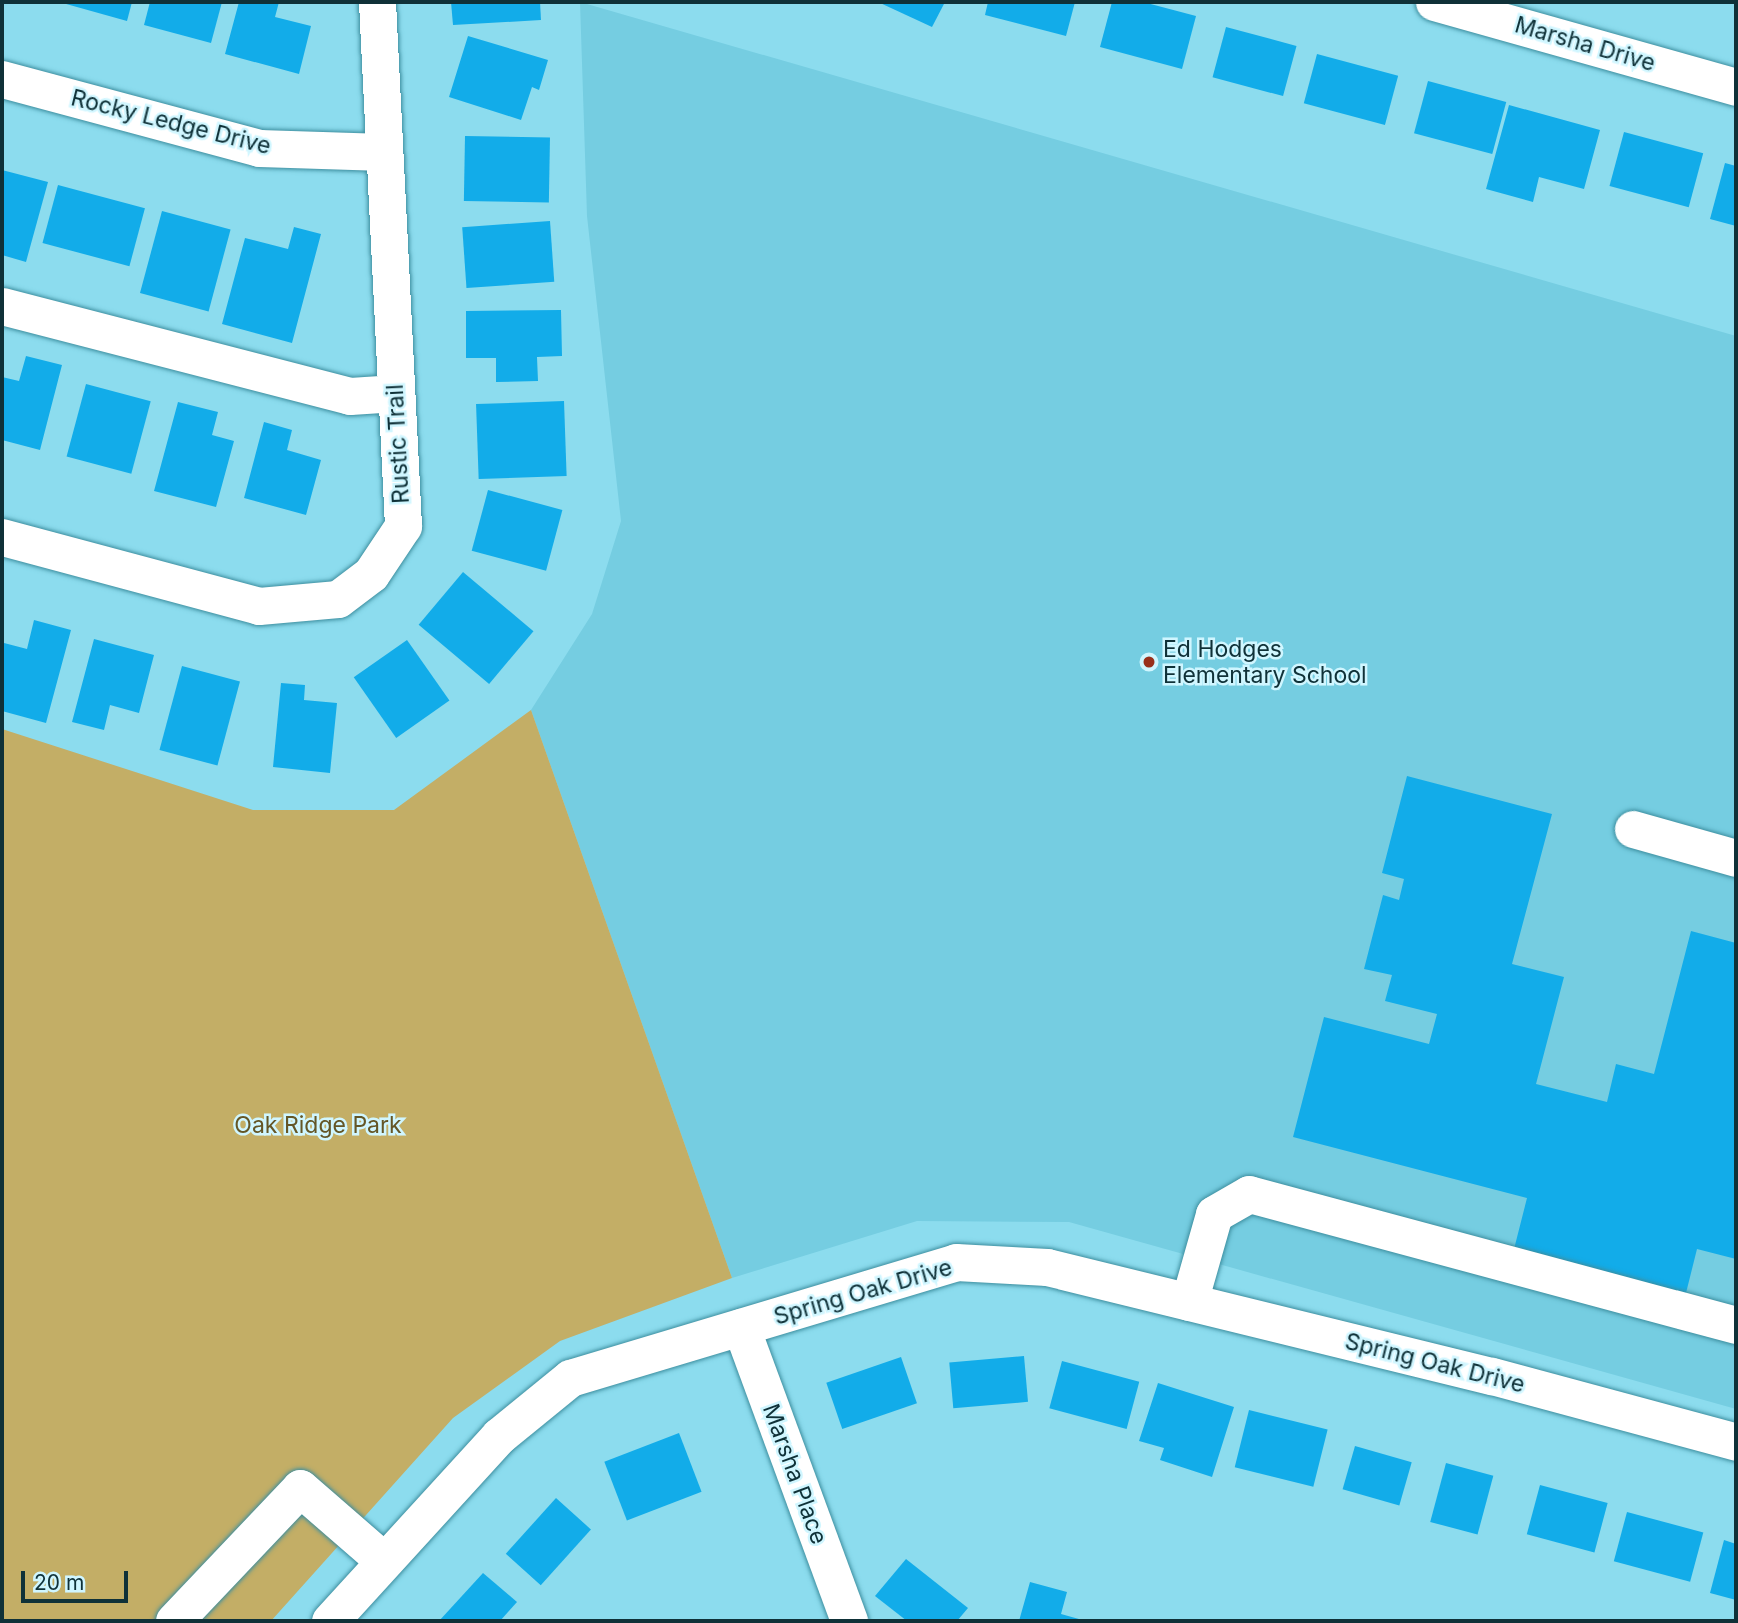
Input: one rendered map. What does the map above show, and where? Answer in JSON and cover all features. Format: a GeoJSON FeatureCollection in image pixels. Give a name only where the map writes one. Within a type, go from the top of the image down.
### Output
{"type":"FeatureCollection","features":[{"type":"Feature","properties":{"kind":"street","name":"Rustic Trail"},"geometry":{"type":"LineString","coordinates":[[2,537],[258,606],[338,599],[371,574],[402,526],[377,2]]}},
{"type":"Feature","properties":{"kind":"street","name":"Marsha Drive"},"geometry":{"type":"LineString","coordinates":[[1434,2],[1736,87]]}},
{"type":"Feature","properties":{"kind":"street","name":"Rocky Ledge Drive"},"geometry":{"type":"LineString","coordinates":[[2,79],[259,148],[384,152]]}},
{"type":"Feature","properties":{"kind":"street"},"geometry":{"type":"LineString","coordinates":[[2,306],[350,396],[396,393]]}},
{"type":"Feature","properties":{"kind":"street"},"geometry":{"type":"LineString","coordinates":[[1633,830],[1736,858]]}},
{"type":"Feature","properties":{"kind":"street"},"geometry":{"type":"LineString","coordinates":[[1189,1302],[1214,1214],[1249,1194],[1736,1325]]}},
{"type":"Feature","properties":{"kind":"street","name":"Spring Oak Drive"},"geometry":{"type":"LineString","coordinates":[[330,1621],[499,1436],[570,1378],[956,1262],[1047,1267],[1736,1441]]}},
{"type":"Feature","properties":{"kind":"street","name":"Marsha Place"},"geometry":{"type":"LineString","coordinates":[[741,1327],[849,1621]]}},
{"type":"Feature","properties":{"kind":"street"},"geometry":{"type":"LineString","coordinates":[[174,1621],[300,1488],[384,1562]]}},
{"type":"Feature","properties":{"kind":"shaded area","name":"Ed Hodges Elementary School"},"geometry":{"type":"Polygon","coordinates":[[[580,2],[1736,336],[1736,1409],[1069,1222],[917,1221],[732,1278],[531,710],[592,614],[621,521],[587,216],[580,2]]]}},
{"type":"Feature","properties":{"kind":"green space","name":"Oak Ridge Park"},"geometry":{"type":"Polygon","coordinates":[[[531,710],[732,1278],[560,1341],[453,1418],[271,1621],[2,1621],[2,729],[253,810],[394,810],[531,710]]]}},
{"type":"Feature","properties":{"kind":"building"},"geometry":{"type":"Polygon","coordinates":[[[59,2],[132,2],[127,21],[59,2]]]}},
{"type":"Feature","properties":{"kind":"building"},"geometry":{"type":"Polygon","coordinates":[[[150,2],[222,2],[211,43],[144,25],[150,2]]]}},
{"type":"Feature","properties":{"kind":"building"},"geometry":{"type":"Polygon","coordinates":[[[239,2],[279,2],[275,17],[311,26],[299,74],[225,54],[239,2]]]}},
{"type":"Feature","properties":{"kind":"building"},"geometry":{"type":"Polygon","coordinates":[[[451,2],[540,2],[541,20],[453,25],[451,2]]]}},
{"type":"Feature","properties":{"kind":"building"},"geometry":{"type":"Polygon","coordinates":[[[878,2],[945,2],[932,27],[878,2]]]}},
{"type":"Feature","properties":{"kind":"building"},"geometry":{"type":"Polygon","coordinates":[[[988,2],[1075,2],[1066,36],[985,15],[988,2]]]}},
{"type":"Feature","properties":{"kind":"building"},"geometry":{"type":"Polygon","coordinates":[[[1112,2],[1143,2],[1196,16],[1182,69],[1100,47],[1112,2]]]}},
{"type":"Feature","properties":{"kind":"building"},"geometry":{"type":"Polygon","coordinates":[[[1226,27],[1297,46],[1283,96],[1213,77],[1226,27]]]}},
{"type":"Feature","properties":{"kind":"building"},"geometry":{"type":"Polygon","coordinates":[[[468,36],[548,60],[539,90],[532,87],[521,120],[449,97],[468,36]]]}},
{"type":"Feature","properties":{"kind":"building"},"geometry":{"type":"Polygon","coordinates":[[[1317,54],[1398,76],[1385,125],[1304,103],[1317,54]]]}},
{"type":"Feature","properties":{"kind":"building"},"geometry":{"type":"Polygon","coordinates":[[[1428,81],[1506,102],[1492,154],[1414,133],[1428,81]]]}},
{"type":"Feature","properties":{"kind":"building"},"geometry":{"type":"Polygon","coordinates":[[[1509,105],[1600,130],[1584,189],[1539,177],[1533,202],[1486,189],[1509,105]]]}},
{"type":"Feature","properties":{"kind":"building"},"geometry":{"type":"Polygon","coordinates":[[[1624,132],[1703,153],[1689,207],[1610,186],[1624,132]]]}},
{"type":"Feature","properties":{"kind":"building"},"geometry":{"type":"Polygon","coordinates":[[[465,136],[550,137],[549,202],[464,201],[465,136]]]}},
{"type":"Feature","properties":{"kind":"building"},"geometry":{"type":"Polygon","coordinates":[[[1725,163],[1736,166],[1736,226],[1710,219],[1725,163]]]}},
{"type":"Feature","properties":{"kind":"building"},"geometry":{"type":"Polygon","coordinates":[[[2,170],[48,182],[26,262],[2,255],[2,170]]]}},
{"type":"Feature","properties":{"kind":"building"},"geometry":{"type":"Polygon","coordinates":[[[58,185],[145,208],[129,266],[42,243],[58,185]]]}},
{"type":"Feature","properties":{"kind":"building"},"geometry":{"type":"Polygon","coordinates":[[[162,211],[231,229],[209,311],[140,293],[162,211]]]}},
{"type":"Feature","properties":{"kind":"building"},"geometry":{"type":"Polygon","coordinates":[[[550,221],[554,282],[466,288],[462,227],[550,221]]]}},
{"type":"Feature","properties":{"kind":"building"},"geometry":{"type":"Polygon","coordinates":[[[294,227],[321,234],[292,343],[222,324],[245,238],[288,249],[294,227]]]}},
{"type":"Feature","properties":{"kind":"building"},"geometry":{"type":"Polygon","coordinates":[[[561,310],[562,356],[537,357],[538,381],[496,382],[496,358],[466,358],[466,311],[561,310]]]}},
{"type":"Feature","properties":{"kind":"building"},"geometry":{"type":"Polygon","coordinates":[[[26,356],[62,365],[40,450],[2,440],[2,377],[19,381],[26,356]]]}},
{"type":"Feature","properties":{"kind":"building"},"geometry":{"type":"Polygon","coordinates":[[[86,384],[151,401],[131,474],[67,456],[86,384]]]}},
{"type":"Feature","properties":{"kind":"building"},"geometry":{"type":"Polygon","coordinates":[[[564,401],[567,476],[479,479],[476,404],[564,401]]]}},
{"type":"Feature","properties":{"kind":"building"},"geometry":{"type":"Polygon","coordinates":[[[178,402],[218,412],[212,435],[234,441],[216,507],[154,491],[178,402]]]}},
{"type":"Feature","properties":{"kind":"building"},"geometry":{"type":"Polygon","coordinates":[[[264,422],[292,430],[287,450],[321,460],[306,515],[244,498],[264,422]]]}},
{"type":"Feature","properties":{"kind":"building"},"geometry":{"type":"Polygon","coordinates":[[[488,490],[562,510],[546,571],[472,551],[488,490]]]}},
{"type":"Feature","properties":{"kind":"building"},"geometry":{"type":"Polygon","coordinates":[[[463,572],[533,631],[489,684],[419,625],[463,572]]]}},
{"type":"Feature","properties":{"kind":"building"},"geometry":{"type":"Polygon","coordinates":[[[34,620],[71,630],[46,723],[2,711],[4,643],[27,649],[34,620]]]}},
{"type":"Feature","properties":{"kind":"building"},"geometry":{"type":"Polygon","coordinates":[[[94,639],[154,655],[139,713],[110,705],[104,730],[72,722],[94,639]]]}},
{"type":"Feature","properties":{"kind":"building"},"geometry":{"type":"Polygon","coordinates":[[[407,640],[449,701],[396,738],[354,677],[407,640]]]}},
{"type":"Feature","properties":{"kind":"building"},"geometry":{"type":"Polygon","coordinates":[[[182,666],[240,682],[217,766],[159,750],[182,666]]]}},
{"type":"Feature","properties":{"kind":"building"},"geometry":{"type":"Polygon","coordinates":[[[281,683],[305,685],[304,700],[337,703],[330,773],[273,767],[281,683]]]}},
{"type":"Feature","properties":{"kind":"building"},"geometry":{"type":"Polygon","coordinates":[[[1407,776],[1552,814],[1512,964],[1564,977],[1536,1084],[1607,1102],[1616,1064],[1654,1074],[1691,931],[1736,943],[1736,1259],[1697,1249],[1685,1297],[1513,1253],[1527,1198],[1293,1137],[1324,1017],[1429,1044],[1437,1014],[1385,1001],[1392,975],[1364,969],[1383,895],[1399,900],[1404,879],[1382,873],[1407,776]]]}},
{"type":"Feature","properties":{"kind":"building"},"geometry":{"type":"Polygon","coordinates":[[[1024,1356],[1028,1402],[953,1408],[949,1363],[1024,1356]]]}},
{"type":"Feature","properties":{"kind":"building"},"geometry":{"type":"Polygon","coordinates":[[[901,1357],[917,1403],[842,1429],[826,1383],[901,1357]]]}},
{"type":"Feature","properties":{"kind":"building"},"geometry":{"type":"Polygon","coordinates":[[[1062,1361],[1139,1382],[1127,1429],[1049,1408],[1062,1361]]]}},
{"type":"Feature","properties":{"kind":"building"},"geometry":{"type":"Polygon","coordinates":[[[1158,1383],[1234,1407],[1212,1477],[1160,1460],[1164,1448],[1139,1441],[1158,1383]]]}},
{"type":"Feature","properties":{"kind":"building"},"geometry":{"type":"Polygon","coordinates":[[[1249,1410],[1328,1430],[1313,1487],[1235,1467],[1249,1410]]]}},
{"type":"Feature","properties":{"kind":"building"},"geometry":{"type":"Polygon","coordinates":[[[679,1433],[702,1492],[627,1520],[604,1462],[679,1433]]]}},
{"type":"Feature","properties":{"kind":"building"},"geometry":{"type":"Polygon","coordinates":[[[1355,1446],[1412,1462],[1399,1506],[1343,1489],[1355,1446]]]}},
{"type":"Feature","properties":{"kind":"building"},"geometry":{"type":"Polygon","coordinates":[[[1446,1463],[1493,1476],[1478,1535],[1430,1522],[1446,1463]]]}},
{"type":"Feature","properties":{"kind":"building"},"geometry":{"type":"Polygon","coordinates":[[[1540,1485],[1608,1503],[1594,1552],[1527,1534],[1540,1485]]]}},
{"type":"Feature","properties":{"kind":"building"},"geometry":{"type":"Polygon","coordinates":[[[556,1498],[591,1529],[541,1585],[506,1554],[556,1498]]]}},
{"type":"Feature","properties":{"kind":"building"},"geometry":{"type":"Polygon","coordinates":[[[1627,1512],[1703,1532],[1690,1582],[1614,1561],[1627,1512]]]}},
{"type":"Feature","properties":{"kind":"building"},"geometry":{"type":"Polygon","coordinates":[[[1724,1540],[1736,1544],[1736,1600],[1710,1593],[1724,1540]]]}},
{"type":"Feature","properties":{"kind":"building"},"geometry":{"type":"Polygon","coordinates":[[[906,1559],[968,1608],[957,1621],[907,1621],[875,1596],[906,1559]]]}},
{"type":"Feature","properties":{"kind":"building"},"geometry":{"type":"Polygon","coordinates":[[[483,1573],[517,1602],[500,1621],[439,1621],[483,1573]]]}},
{"type":"Feature","properties":{"kind":"building"},"geometry":{"type":"Polygon","coordinates":[[[1030,1582],[1067,1592],[1061,1614],[1086,1621],[1019,1621],[1030,1582]]]}},
{"type":"Feature","properties":{"kind":"place","name":"Ed Hodges Elementary School"},"geometry":{"type":"Point","coordinates":[1149,662]}}]}
